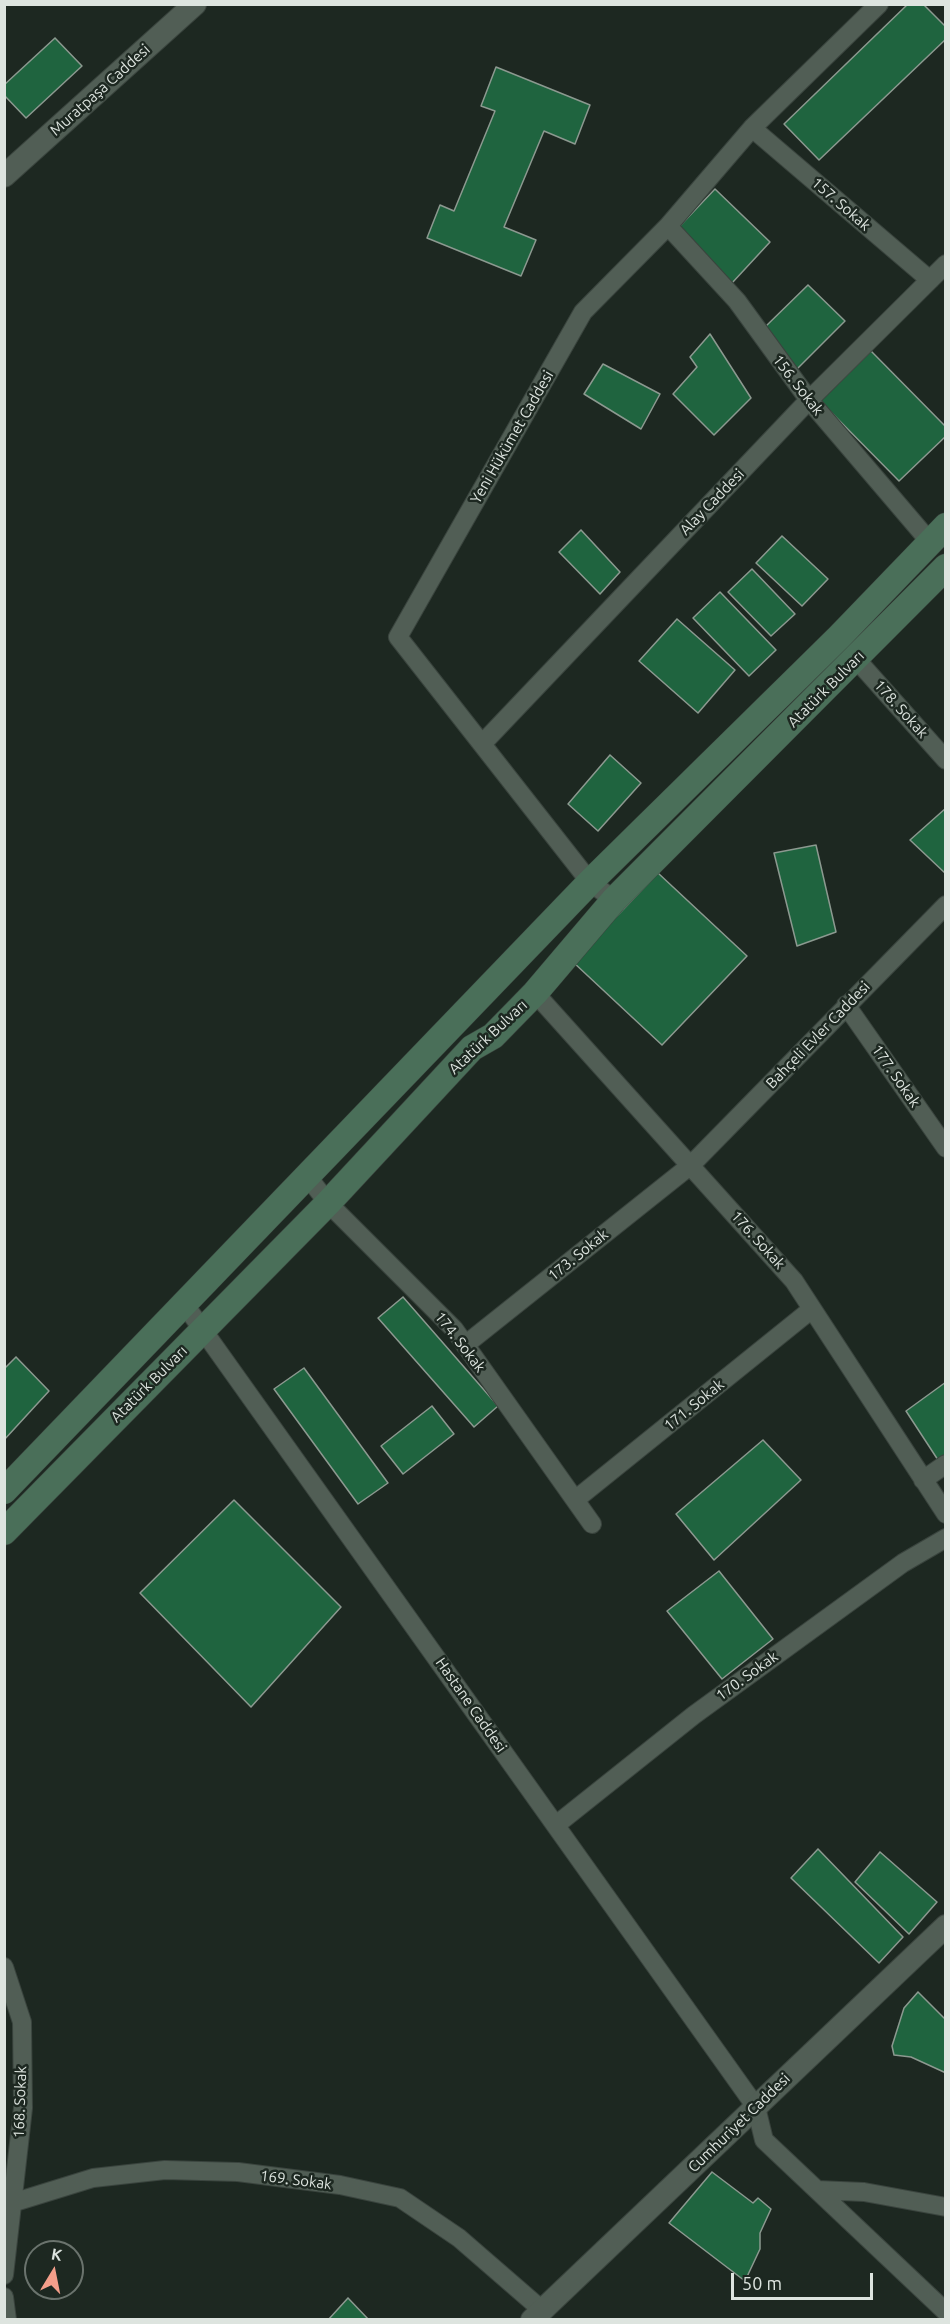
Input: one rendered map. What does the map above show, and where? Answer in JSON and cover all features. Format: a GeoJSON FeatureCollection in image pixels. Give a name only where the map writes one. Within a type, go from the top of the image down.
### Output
{"type":"FeatureCollection","features":[{"type":"Feature","properties":{"kind":"main road","name":"Atatürk Bulvarı"},"geometry":{"type":"LineString","coordinates":[[4,1491],[308,1178],[590,882],[830,645],[938,534]]}},
{"type":"Feature","properties":{"kind":"main road","name":"Atatürk Bulvarı"},"geometry":{"type":"LineString","coordinates":[[4,1532],[328,1203],[472,1048],[493,1036],[536,993],[614,900],[945,567]]}},
{"type":"Feature","properties":{"kind":"street","name":"Muratpaşa Caddesi"},"geometry":{"type":"LineString","coordinates":[[4,176],[195,4]]}},
{"type":"Feature","properties":{"kind":"street","name":"Yeni Hükümet Caddesi"},"geometry":{"type":"LineString","coordinates":[[614,900],[590,882],[398,637],[583,312],[668,226],[752,128],[879,4]]}},
{"type":"Feature","properties":{"kind":"street","name":"157. Sokak"},"geometry":{"type":"LineString","coordinates":[[752,128],[930,280]]}},
{"type":"Feature","properties":{"kind":"street","name":"156. Sokak"},"geometry":{"type":"LineString","coordinates":[[668,226],[737,301],[809,400],[938,534]]}},
{"type":"Feature","properties":{"kind":"street","name":"Alay Caddesi"},"geometry":{"type":"LineString","coordinates":[[482,744],[809,400],[945,264]]}},
{"type":"Feature","properties":{"kind":"street","name":"178. Sokak"},"geometry":{"type":"LineString","coordinates":[[856,659],[945,759]]}},
{"type":"Feature","properties":{"kind":"street","name":"Bahçeli Evler Caddesi"},"geometry":{"type":"LineString","coordinates":[[691,1166],[945,904]]}},
{"type":"Feature","properties":{"kind":"street","name":"176. Sokak"},"geometry":{"type":"LineString","coordinates":[[536,993],[794,1281],[945,1514]]}},
{"type":"Feature","properties":{"kind":"street","name":"177. Sokak"},"geometry":{"type":"LineString","coordinates":[[846,1005],[945,1148]]}},
{"type":"Feature","properties":{"kind":"street","name":"173. Sokak"},"geometry":{"type":"LineString","coordinates":[[465,1346],[691,1166]]}},
{"type":"Feature","properties":{"kind":"street","name":"174. Sokak"},"geometry":{"type":"LineString","coordinates":[[308,1178],[328,1203],[453,1329],[592,1524]]}},
{"type":"Feature","properties":{"kind":"street","name":"Hastane Caddesi"},"geometry":{"type":"LineString","coordinates":[[185,1305],[205,1329],[756,2107]]}},
{"type":"Feature","properties":{"kind":"street","name":"171. Sokak"},"geometry":{"type":"LineString","coordinates":[[575,1500],[812,1309]]}},
{"type":"Feature","properties":{"kind":"street"},"geometry":{"type":"LineString","coordinates":[[923,1480],[945,1464]]}},
{"type":"Feature","properties":{"kind":"street","name":"170. Sokak"},"geometry":{"type":"LineString","coordinates":[[556,1825],[694,1715],[903,1563],[945,1538]]}},
{"type":"Feature","properties":{"kind":"street","name":"Cumhuriyet Caddesi"},"geometry":{"type":"LineString","coordinates":[[537,2315],[945,1926]]}},
{"type":"Feature","properties":{"kind":"street","name":"168. Sokak"},"geometry":{"type":"LineString","coordinates":[[4,1966],[22,2022],[23,2108],[4,2275]]}},
{"type":"Feature","properties":{"kind":"street"},"geometry":{"type":"LineString","coordinates":[[756,2107],[764,2140],[945,2312]]}},
{"type":"Feature","properties":{"kind":"street","name":"169. Sokak"},"geometry":{"type":"LineString","coordinates":[[12,2203],[93,2178],[165,2170],[238,2172],[340,2185],[400,2198],[459,2238],[537,2315]]}},
{"type":"Feature","properties":{"kind":"street"},"geometry":{"type":"LineString","coordinates":[[817,2190],[864,2192],[945,2207]]}},
{"type":"Feature","properties":{"kind":"street"},"geometry":{"type":"LineString","coordinates":[[4,2297],[7,2319]]}},
{"type":"Feature","properties":{"kind":"building"},"geometry":{"type":"Polygon","coordinates":[[[908,4],[923,4],[946,27],[946,39],[819,160],[784,124],[908,4]]]}},
{"type":"Feature","properties":{"kind":"building"},"geometry":{"type":"Polygon","coordinates":[[[55,38],[82,66],[26,118],[4,95],[4,85],[55,38]]]}},
{"type":"Feature","properties":{"kind":"building"},"geometry":{"type":"Polygon","coordinates":[[[496,67],[590,105],[575,144],[544,131],[504,227],[536,240],[521,276],[427,238],[440,205],[454,211],[495,111],[481,106],[496,67]]]}},
{"type":"Feature","properties":{"kind":"building"},"geometry":{"type":"Polygon","coordinates":[[[715,189],[770,242],[732,283],[676,230],[715,189]]]}},
{"type":"Feature","properties":{"kind":"building"},"geometry":{"type":"Polygon","coordinates":[[[808,285],[845,321],[793,373],[764,328],[808,285]]]}},
{"type":"Feature","properties":{"kind":"building"},"geometry":{"type":"Polygon","coordinates":[[[710,334],[751,398],[714,435],[673,394],[697,367],[690,357],[710,334]]]}},
{"type":"Feature","properties":{"kind":"building"},"geometry":{"type":"Polygon","coordinates":[[[871,351],[946,427],[946,436],[899,481],[820,401],[871,351]]]}},
{"type":"Feature","properties":{"kind":"building"},"geometry":{"type":"Polygon","coordinates":[[[603,364],[660,394],[641,429],[584,394],[603,364]]]}},
{"type":"Feature","properties":{"kind":"building"},"geometry":{"type":"Polygon","coordinates":[[[581,530],[620,572],[600,594],[559,552],[581,530]]]}},
{"type":"Feature","properties":{"kind":"building"},"geometry":{"type":"Polygon","coordinates":[[[782,536],[828,579],[802,606],[756,563],[782,536]]]}},
{"type":"Feature","properties":{"kind":"building"},"geometry":{"type":"Polygon","coordinates":[[[752,569],[795,614],[771,636],[728,592],[752,569]]]}},
{"type":"Feature","properties":{"kind":"building"},"geometry":{"type":"Polygon","coordinates":[[[720,592],[776,650],[749,676],[693,618],[720,592]]]}},
{"type":"Feature","properties":{"kind":"building"},"geometry":{"type":"Polygon","coordinates":[[[677,619],[735,670],[698,713],[639,661],[677,619]]]}},
{"type":"Feature","properties":{"kind":"building"},"geometry":{"type":"Polygon","coordinates":[[[610,755],[641,783],[598,831],[568,804],[610,755]]]}},
{"type":"Feature","properties":{"kind":"building"},"geometry":{"type":"Polygon","coordinates":[[[946,808],[946,874],[910,840],[946,808]]]}},
{"type":"Feature","properties":{"kind":"building"},"geometry":{"type":"Polygon","coordinates":[[[816,845],[836,932],[797,946],[774,853],[816,845]]]}},
{"type":"Feature","properties":{"kind":"building"},"geometry":{"type":"Polygon","coordinates":[[[658,873],[747,956],[662,1045],[573,962],[658,873]]]}},
{"type":"Feature","properties":{"kind":"building"},"geometry":{"type":"Polygon","coordinates":[[[403,1297],[498,1406],[474,1427],[378,1318],[403,1297]]]}},
{"type":"Feature","properties":{"kind":"building"},"geometry":{"type":"Polygon","coordinates":[[[16,1357],[49,1391],[4,1440],[4,1369],[16,1357]]]}},
{"type":"Feature","properties":{"kind":"building"},"geometry":{"type":"Polygon","coordinates":[[[304,1368],[388,1483],[358,1504],[274,1389],[304,1368]]]}},
{"type":"Feature","properties":{"kind":"building"},"geometry":{"type":"Polygon","coordinates":[[[946,1382],[946,1454],[938,1460],[906,1411],[946,1382]]]}},
{"type":"Feature","properties":{"kind":"building"},"geometry":{"type":"Polygon","coordinates":[[[432,1406],[454,1434],[403,1474],[381,1446],[432,1406]]]}},
{"type":"Feature","properties":{"kind":"building"},"geometry":{"type":"Polygon","coordinates":[[[763,1440],[801,1480],[714,1560],[676,1514],[763,1440]]]}},
{"type":"Feature","properties":{"kind":"building"},"geometry":{"type":"Polygon","coordinates":[[[234,1500],[341,1607],[251,1707],[140,1593],[234,1500]]]}},
{"type":"Feature","properties":{"kind":"building"},"geometry":{"type":"Polygon","coordinates":[[[719,1571],[773,1639],[722,1679],[667,1611],[719,1571]]]}},
{"type":"Feature","properties":{"kind":"building"},"geometry":{"type":"Polygon","coordinates":[[[818,1849],[903,1937],[879,1963],[791,1878],[818,1849]]]}},
{"type":"Feature","properties":{"kind":"building"},"geometry":{"type":"Polygon","coordinates":[[[880,1852],[937,1902],[909,1934],[855,1882],[880,1852]]]}},
{"type":"Feature","properties":{"kind":"building"},"geometry":{"type":"Polygon","coordinates":[[[918,1992],[946,2020],[946,2073],[911,2057],[894,2055],[892,2046],[904,2008],[918,1992]]]}},
{"type":"Feature","properties":{"kind":"building"},"geometry":{"type":"Polygon","coordinates":[[[712,2172],[753,2203],[758,2198],[771,2209],[760,2233],[760,2249],[745,2281],[669,2223],[712,2172]]]}},
{"type":"Feature","properties":{"kind":"building"},"geometry":{"type":"Polygon","coordinates":[[[348,2298],[369,2320],[328,2320],[348,2298]]]}}]}
